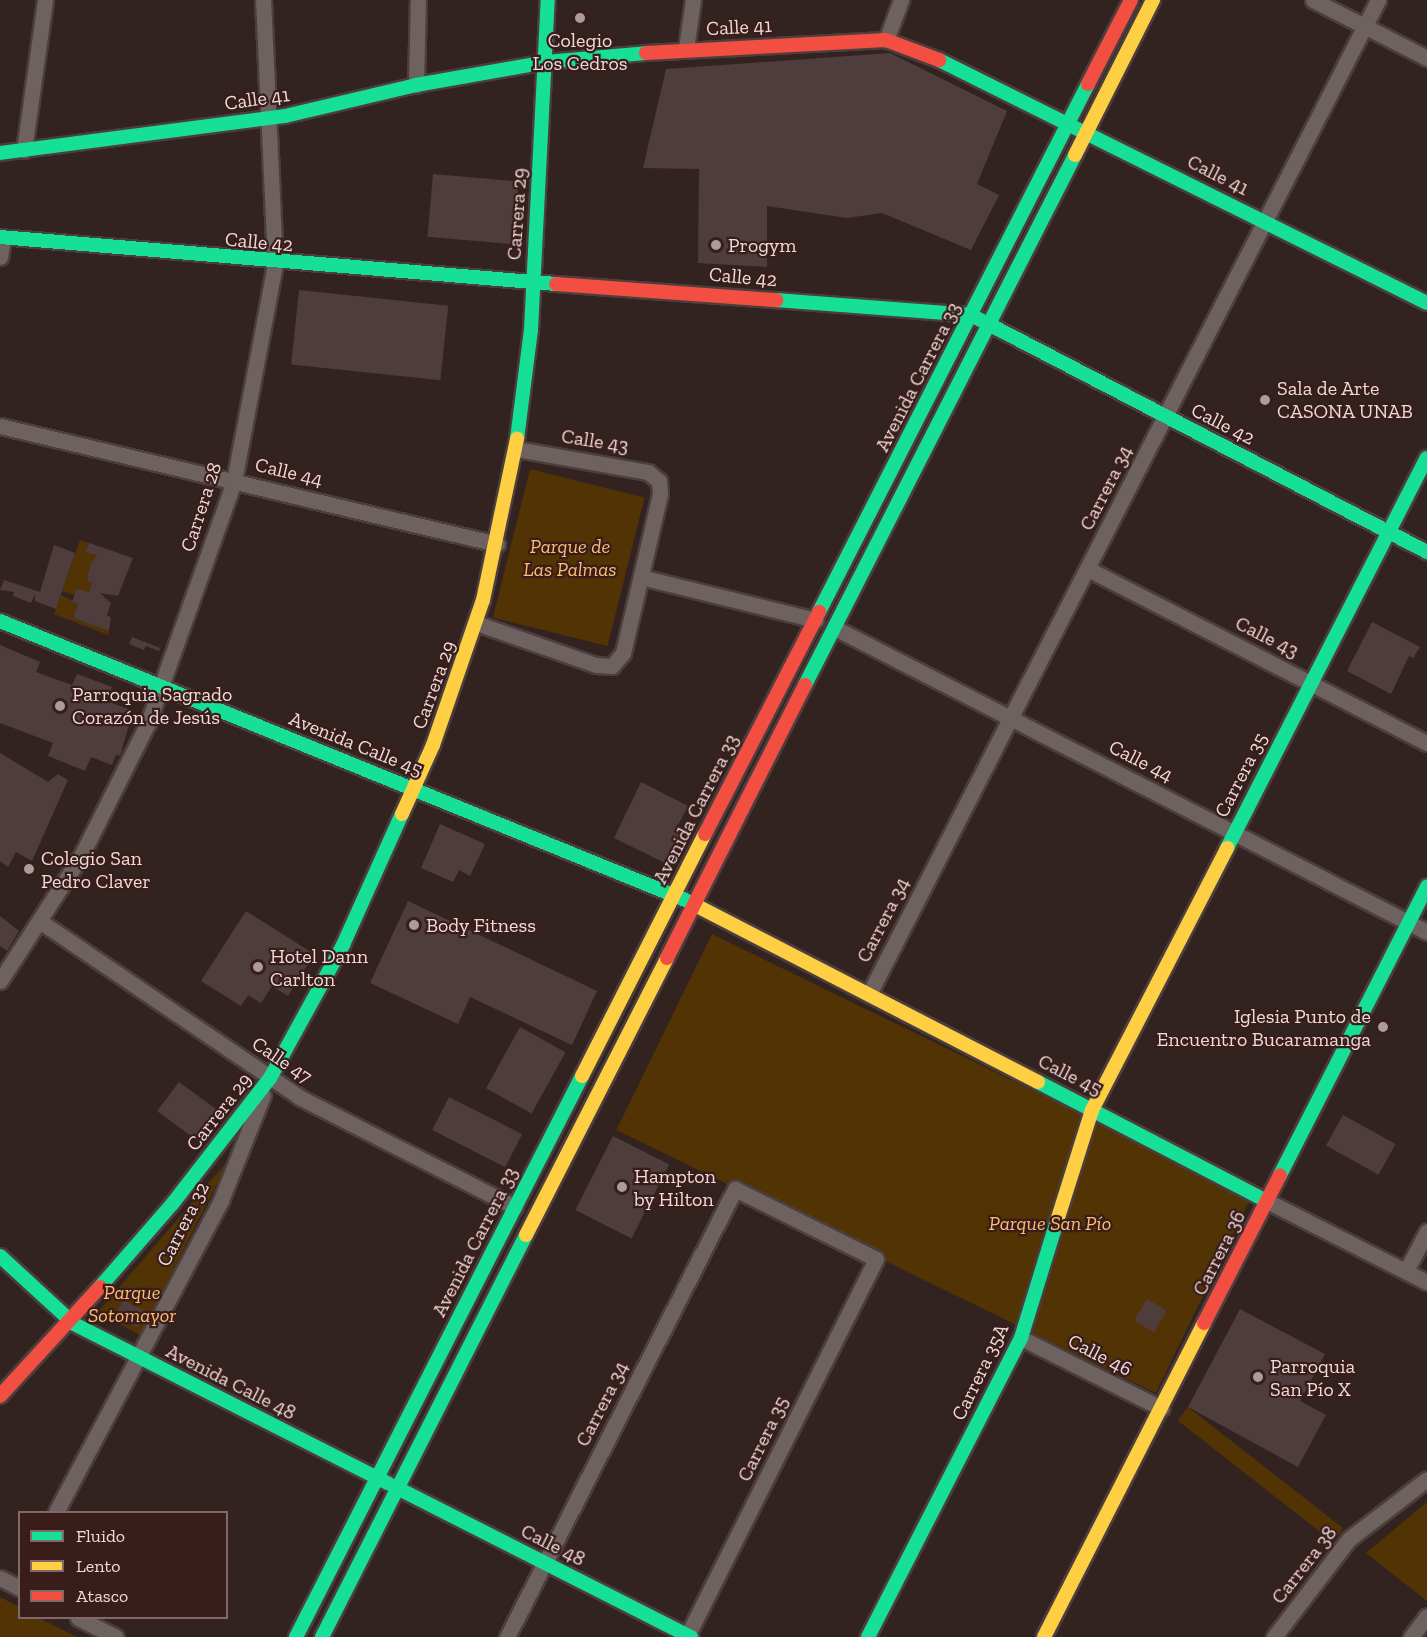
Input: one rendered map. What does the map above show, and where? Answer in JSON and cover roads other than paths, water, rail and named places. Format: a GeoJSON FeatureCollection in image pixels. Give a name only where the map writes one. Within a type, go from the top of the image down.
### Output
{"type":"FeatureCollection","features":[{"type":"Feature","properties":{"kind":"street"},"geometry":{"type":"LineString","coordinates":[[24,150],[45,0]]}},
{"type":"Feature","properties":{"kind":"street","name":"Carrera 28"},"geometry":{"type":"LineString","coordinates":[[0,981],[41,922],[117,789],[163,687],[234,481],[275,263],[263,0]]}},
{"type":"Feature","properties":{"kind":"street"},"geometry":{"type":"LineString","coordinates":[[416,85],[418,0]]}},
{"type":"Feature","properties":{"kind":"street","name":"Carrera 29"},"geometry":{"type":"LineString","coordinates":[[0,1396],[70,1321],[173,1203],[270,1078],[343,945],[415,789],[476,623],[497,544],[516,449],[525,389],[548,0]]}},
{"type":"Feature","properties":{"kind":"street"},"geometry":{"type":"LineString","coordinates":[[686,49],[693,0]]}},
{"type":"Feature","properties":{"kind":"street"},"geometry":{"type":"LineString","coordinates":[[886,40],[901,0]]}},
{"type":"Feature","properties":{"kind":"street","name":"Avenida Carrera 33"},"geometry":{"type":"LineString","coordinates":[[296,1637],[1131,0]]}},
{"type":"Feature","properties":{"kind":"street","name":"Avenida Carrera 33"},"geometry":{"type":"LineString","coordinates":[[322,1637],[1153,0]]}},
{"type":"Feature","properties":{"kind":"street"},"geometry":{"type":"LineString","coordinates":[[1313,0],[1427,58]]}},
{"type":"Feature","properties":{"kind":"street","name":"Carrera 34"},"geometry":{"type":"LineString","coordinates":[[869,994],[1377,0]]}},
{"type":"Feature","properties":{"kind":"street","name":"Calle 41"},"geometry":{"type":"LineString","coordinates":[[0,153],[269,118],[416,85],[546,62],[686,49],[886,40],[951,64],[1087,130],[1427,303]]}},
{"type":"Feature","properties":{"kind":"street"},"geometry":{"type":"LineString","coordinates":[[0,257],[2,238]]}},
{"type":"Feature","properties":{"kind":"street","name":"Calle 42"},"geometry":{"type":"LineString","coordinates":[[2,238],[275,263],[532,280],[971,315],[1427,552]]}},
{"type":"Feature","properties":{"kind":"street","name":"Calle 44"},"geometry":{"type":"LineString","coordinates":[[0,426],[497,544]]}},
{"type":"Feature","properties":{"kind":"street","name":"Calle 43"},"geometry":{"type":"LineString","coordinates":[[516,449],[643,470],[656,477],[660,484],[641,577]]}},
{"type":"Feature","properties":{"kind":"street","name":"Carrera 35"},"geometry":{"type":"LineString","coordinates":[[1092,1110],[1427,458]]}},
{"type":"Feature","properties":{"kind":"street","name":"Calle 43"},"geometry":{"type":"LineString","coordinates":[[1088,569],[1427,744]]}},
{"type":"Feature","properties":{"kind":"street"},"geometry":{"type":"LineString","coordinates":[[476,623],[596,665],[612,666],[620,660],[641,577],[816,620]]}},
{"type":"Feature","properties":{"kind":"street","name":"Avenida Calle 45"},"geometry":{"type":"LineString","coordinates":[[0,621],[695,905]]}},
{"type":"Feature","properties":{"kind":"street","name":"Calle 44"},"geometry":{"type":"LineString","coordinates":[[835,628],[1427,932]]}},
{"type":"Feature","properties":{"kind":"street","name":"Carrera 36"},"geometry":{"type":"LineString","coordinates":[[1044,1637],[1427,886]]}},
{"type":"Feature","properties":{"kind":"street","name":"Calle 45"},"geometry":{"type":"LineString","coordinates":[[695,905],[1427,1282]]}},
{"type":"Feature","properties":{"kind":"street","name":"Calle 47"},"geometry":{"type":"LineString","coordinates":[[41,922],[309,1103],[515,1207]]}},
{"type":"Feature","properties":{"kind":"street","name":"Carrera 32"},"geometry":{"type":"LineString","coordinates":[[57,1511],[221,1200],[270,1078]]}},
{"type":"Feature","properties":{"kind":"street","name":"Carrera 35A"},"geometry":{"type":"LineString","coordinates":[[867,1637],[1021,1338],[1092,1110]]}},
{"type":"Feature","properties":{"kind":"street","name":"Carrera 34"},"geometry":{"type":"LineString","coordinates":[[507,1637],[735,1189]]}},
{"type":"Feature","properties":{"kind":"street","name":"Carrera 35"},"geometry":{"type":"LineString","coordinates":[[689,1636],[876,1259],[735,1189]]}},
{"type":"Feature","properties":{"kind":"street"},"geometry":{"type":"LineString","coordinates":[[1406,1271],[1427,1231]]}},
{"type":"Feature","properties":{"kind":"street","name":"Avenida Calle 48"},"geometry":{"type":"LineString","coordinates":[[0,1256],[70,1321],[397,1488]]}},
{"type":"Feature","properties":{"kind":"street","name":"Calle 46"},"geometry":{"type":"LineString","coordinates":[[1021,1338],[1161,1408]]}},
{"type":"Feature","properties":{"kind":"street","name":"Carrera 38"},"geometry":{"type":"LineString","coordinates":[[1274,1637],[1348,1539],[1427,1479]]}},
{"type":"Feature","properties":{"kind":"street","name":"Calle 48"},"geometry":{"type":"LineString","coordinates":[[397,1488],[689,1636]]}},
{"type":"Feature","properties":{"kind":"street"},"geometry":{"type":"LineString","coordinates":[[0,1578],[18,1585]]}},
{"type":"Feature","properties":{"kind":"street"},"geometry":{"type":"LineString","coordinates":[[1411,1637],[1427,1616]]}},
{"type":"Feature","properties":{"kind":"street"},"geometry":{"type":"LineString","coordinates":[[82,1619],[116,1637]]}},
{"type":"Feature","properties":{"kind":"place","name":"Colegio Los Cedros"},"geometry":{"type":"Point","coordinates":[580,18]}},
{"type":"Feature","properties":{"kind":"place","name":"Progym"},"geometry":{"type":"Point","coordinates":[716,245]}},
{"type":"Feature","properties":{"kind":"place","name":"Sala de Arte CASONA UNAB"},"geometry":{"type":"Point","coordinates":[1265,400]}},
{"type":"Feature","properties":{"kind":"place","name":"Parroquia Sagrado Corazón de Jesús"},"geometry":{"type":"Point","coordinates":[60,706]}},
{"type":"Feature","properties":{"kind":"place","name":"Colegio San Pedro Claver"},"geometry":{"type":"Point","coordinates":[29,869]}},
{"type":"Feature","properties":{"kind":"place","name":"Body Fitness"},"geometry":{"type":"Point","coordinates":[414,925]}},
{"type":"Feature","properties":{"kind":"place","name":"Hotel Dann Carlton"},"geometry":{"type":"Point","coordinates":[258,967]}},
{"type":"Feature","properties":{"kind":"place","name":"Iglesia Punto de Encuentro Bucaramanga"},"geometry":{"type":"Point","coordinates":[1383,1027]}},
{"type":"Feature","properties":{"kind":"place","name":"Hampton by Hilton"},"geometry":{"type":"Point","coordinates":[622,1187]}},
{"type":"Feature","properties":{"kind":"place","name":"Parroquia San Pío X"},"geometry":{"type":"Point","coordinates":[1258,1377]}},
{"type":"Feature","properties":{"kind":"park label","name":"Parque de Las Palmas"},"geometry":{"type":"Point","coordinates":[570,558]}},
{"type":"Feature","properties":{"kind":"park label","name":"Parque San Pío"},"geometry":{"type":"Point","coordinates":[1050,1223]}},
{"type":"Feature","properties":{"kind":"park label","name":"Parque Sotomayor"},"geometry":{"type":"Point","coordinates":[132,1304]}}]}
